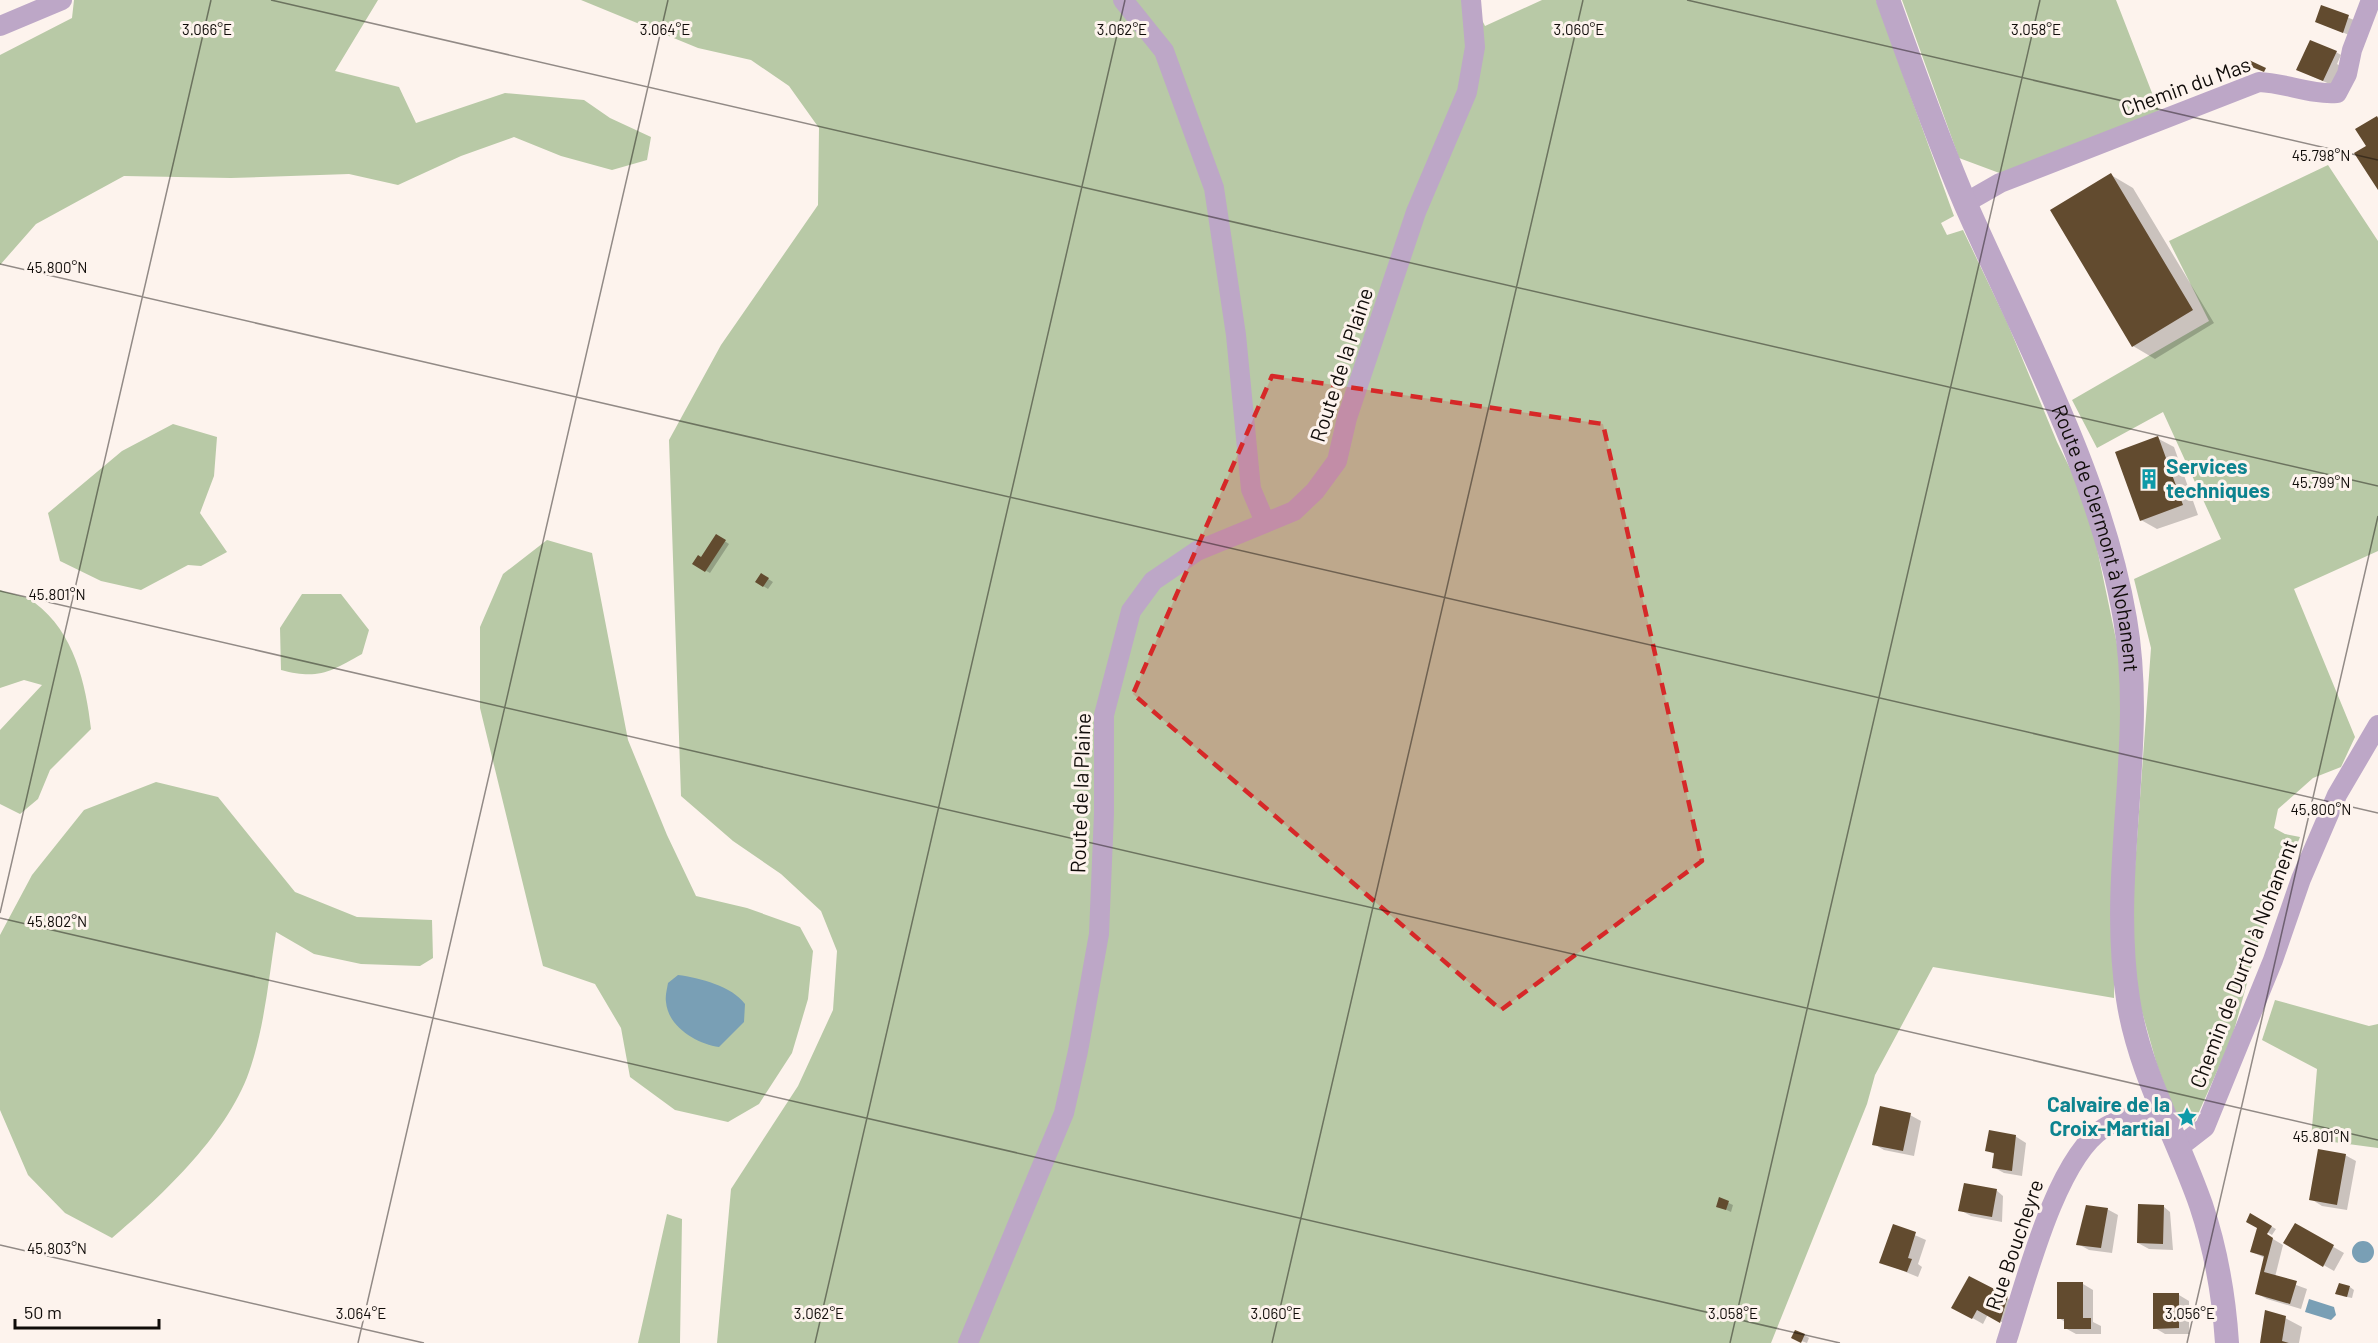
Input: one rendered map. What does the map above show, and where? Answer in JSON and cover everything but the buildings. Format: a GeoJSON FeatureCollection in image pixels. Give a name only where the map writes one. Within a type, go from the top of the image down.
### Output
{"type":"FeatureCollection","features":[{"type":"Feature","properties":{"kind":"street"},"geometry":{"type":"LineString","coordinates":[[0,26],[62,0]]}},
{"type":"Feature","properties":{"kind":"street"},"geometry":{"type":"LineString","coordinates":[[1123,0],[1164,51],[1214,188],[1236,334],[1251,489],[1265,522]]}},
{"type":"Feature","properties":{"kind":"street","name":"Route de la Plaine"},"geometry":{"type":"LineString","coordinates":[[968,1343],[1064,1113],[1078,1051],[1100,934],[1104,715],[1131,611],[1153,581],[1197,551],[1294,511],[1315,491],[1337,461],[1347,418],[1416,212],[1467,92],[1475,47],[1471,0]]}},
{"type":"Feature","properties":{"kind":"street","name":"Route de Clermont à Nohanent"},"geometry":{"type":"LineString","coordinates":[[1888,0],[1965,203],[2035,358],[2092,494],[2118,582],[2133,676],[2132,758],[2122,889],[2122,947],[2128,1001],[2139,1045],[2160,1107],[2200,1202],[2214,1249],[2223,1295],[2227,1343]]}},
{"type":"Feature","properties":{"kind":"street","name":"Chemin du Mas"},"geometry":{"type":"LineString","coordinates":[[1965,203],[2000,183],[2259,82],[2280,83],[2325,94],[2337,93],[2347,74],[2352,50],[2371,0]]}},
{"type":"Feature","properties":{"kind":"street","name":"Chemin de Durtol à Nohanent"},"geometry":{"type":"LineString","coordinates":[[2178,1148],[2205,1127],[2272,960],[2301,879],[2337,795],[2378,725]]}},
{"type":"Feature","properties":{"kind":"street","name":"Rue Boucheyre"},"geometry":{"type":"LineString","coordinates":[[2006,1343],[2044,1225],[2061,1182],[2087,1144],[2104,1128],[2160,1107]]}},
{"type":"Feature","properties":{"kind":"highlighted area"},"geometry":{"type":"Polygon","coordinates":[[[1272,376],[1603,424],[1702,861],[1501,1010],[1133,694],[1272,376]]]}},
{"type":"Feature","properties":{"kind":"green space"},"geometry":{"type":"Polygon","coordinates":[[[74,0],[378,0],[335,71],[399,87],[416,123],[505,93],[584,100],[610,118],[651,137],[647,160],[612,170],[561,156],[514,137],[461,156],[398,185],[349,174],[231,178],[124,176],[36,224],[0,265],[0,55],[72,18],[74,0]]]}},
{"type":"Feature","properties":{"kind":"green space"},"geometry":{"type":"Polygon","coordinates":[[[581,0],[1472,0],[1485,26],[1542,0],[1876,0],[1954,216],[1941,223],[1947,235],[1963,230],[2007,322],[2057,442],[2088,505],[2123,673],[2116,845],[2114,998],[1933,967],[1875,1075],[1867,1104],[1771,1343],[717,1343],[731,1189],[798,1086],[833,1010],[837,951],[821,911],[781,874],[733,841],[681,796],[669,440],[721,345],[818,205],[819,128],[789,86],[751,60],[698,48],[581,0]]]}},
{"type":"Feature","properties":{"kind":"green space"},"geometry":{"type":"Polygon","coordinates":[[[1902,0],[2116,0],[2159,111],[2002,174],[1959,158],[1902,0]]]}},
{"type":"Feature","properties":{"kind":"green space"},"geometry":{"type":"Polygon","coordinates":[[[2328,165],[2378,241],[2378,551],[2294,589],[2355,737],[2341,767],[2313,778],[2278,809],[2274,828],[2285,834],[2300,837],[2259,939],[2232,1038],[2194,1123],[2178,1121],[2157,1065],[2137,994],[2131,921],[2151,648],[2134,579],[2221,539],[2163,412],[2097,448],[2072,400],[2209,321],[2169,241],[2328,165]]]}},
{"type":"Feature","properties":{"kind":"green space"},"geometry":{"type":"Polygon","coordinates":[[[173,424],[217,437],[214,476],[200,513],[227,552],[201,566],[188,565],[141,590],[101,581],[60,561],[48,513],[122,451],[173,424]]]}},
{"type":"Feature","properties":{"kind":"green space"},"geometry":{"type":"Polygon","coordinates":[[[547,540],[592,553],[628,740],[667,835],[696,896],[747,908],[800,927],[813,951],[808,999],[792,1053],[759,1104],[728,1122],[675,1110],[630,1077],[621,1028],[595,984],[543,966],[480,708],[480,627],[503,574],[547,540]]]}},
{"type":"Feature","properties":{"kind":"green space"},"geometry":{"type":"Polygon","coordinates":[[[0,590],[32,601],[60,629],[76,660],[86,694],[91,729],[50,770],[38,799],[20,814],[0,804],[0,730],[42,685],[24,680],[0,688],[0,590]]]}},
{"type":"Feature","properties":{"kind":"green space"},"geometry":{"type":"Polygon","coordinates":[[[302,594],[341,594],[369,630],[362,654],[332,670],[314,674],[281,670],[280,628],[302,594]]]}},
{"type":"Feature","properties":{"kind":"green space"},"geometry":{"type":"Polygon","coordinates":[[[156,782],[218,797],[295,892],[357,917],[432,920],[433,958],[420,966],[361,964],[314,954],[276,932],[260,1033],[251,1066],[241,1090],[212,1138],[193,1160],[173,1182],[112,1238],[65,1213],[28,1175],[0,1110],[0,935],[32,875],[84,810],[156,782]]]}},
{"type":"Feature","properties":{"kind":"green space"},"geometry":{"type":"Polygon","coordinates":[[[2275,1000],[2369,1026],[2378,1024],[2378,1148],[2311,1139],[2317,1069],[2262,1040],[2275,1000]]]}},
{"type":"Feature","properties":{"kind":"green space"},"geometry":{"type":"Polygon","coordinates":[[[667,1214],[682,1219],[680,1343],[638,1343],[667,1214]]]}},
{"type":"Feature","properties":{"kind":"water"},"geometry":{"type":"Polygon","coordinates":[[[678,975],[696,978],[724,988],[745,1004],[744,1022],[719,1047],[693,1038],[672,1019],[668,1011],[666,992],[668,983],[678,975]]]}},
{"type":"Feature","properties":{"kind":"water"},"geometry":{"type":"Polygon","coordinates":[[[2363,1241],[2371,1244],[2374,1252],[2371,1260],[2363,1263],[2355,1260],[2352,1252],[2355,1244],[2363,1241]]]}},
{"type":"Feature","properties":{"kind":"water"},"geometry":{"type":"Polygon","coordinates":[[[2309,1299],[2334,1307],[2336,1315],[2331,1320],[2305,1312],[2309,1299]]]}},
{"type":"Feature","properties":{"kind":"place","name":"Services techniques"},"geometry":{"type":"Point","coordinates":[2149,479]}},
{"type":"Feature","properties":{"kind":"place","name":"Calvaire de la Croix-Martial"},"geometry":{"type":"Point","coordinates":[2187,1117]}}]}
